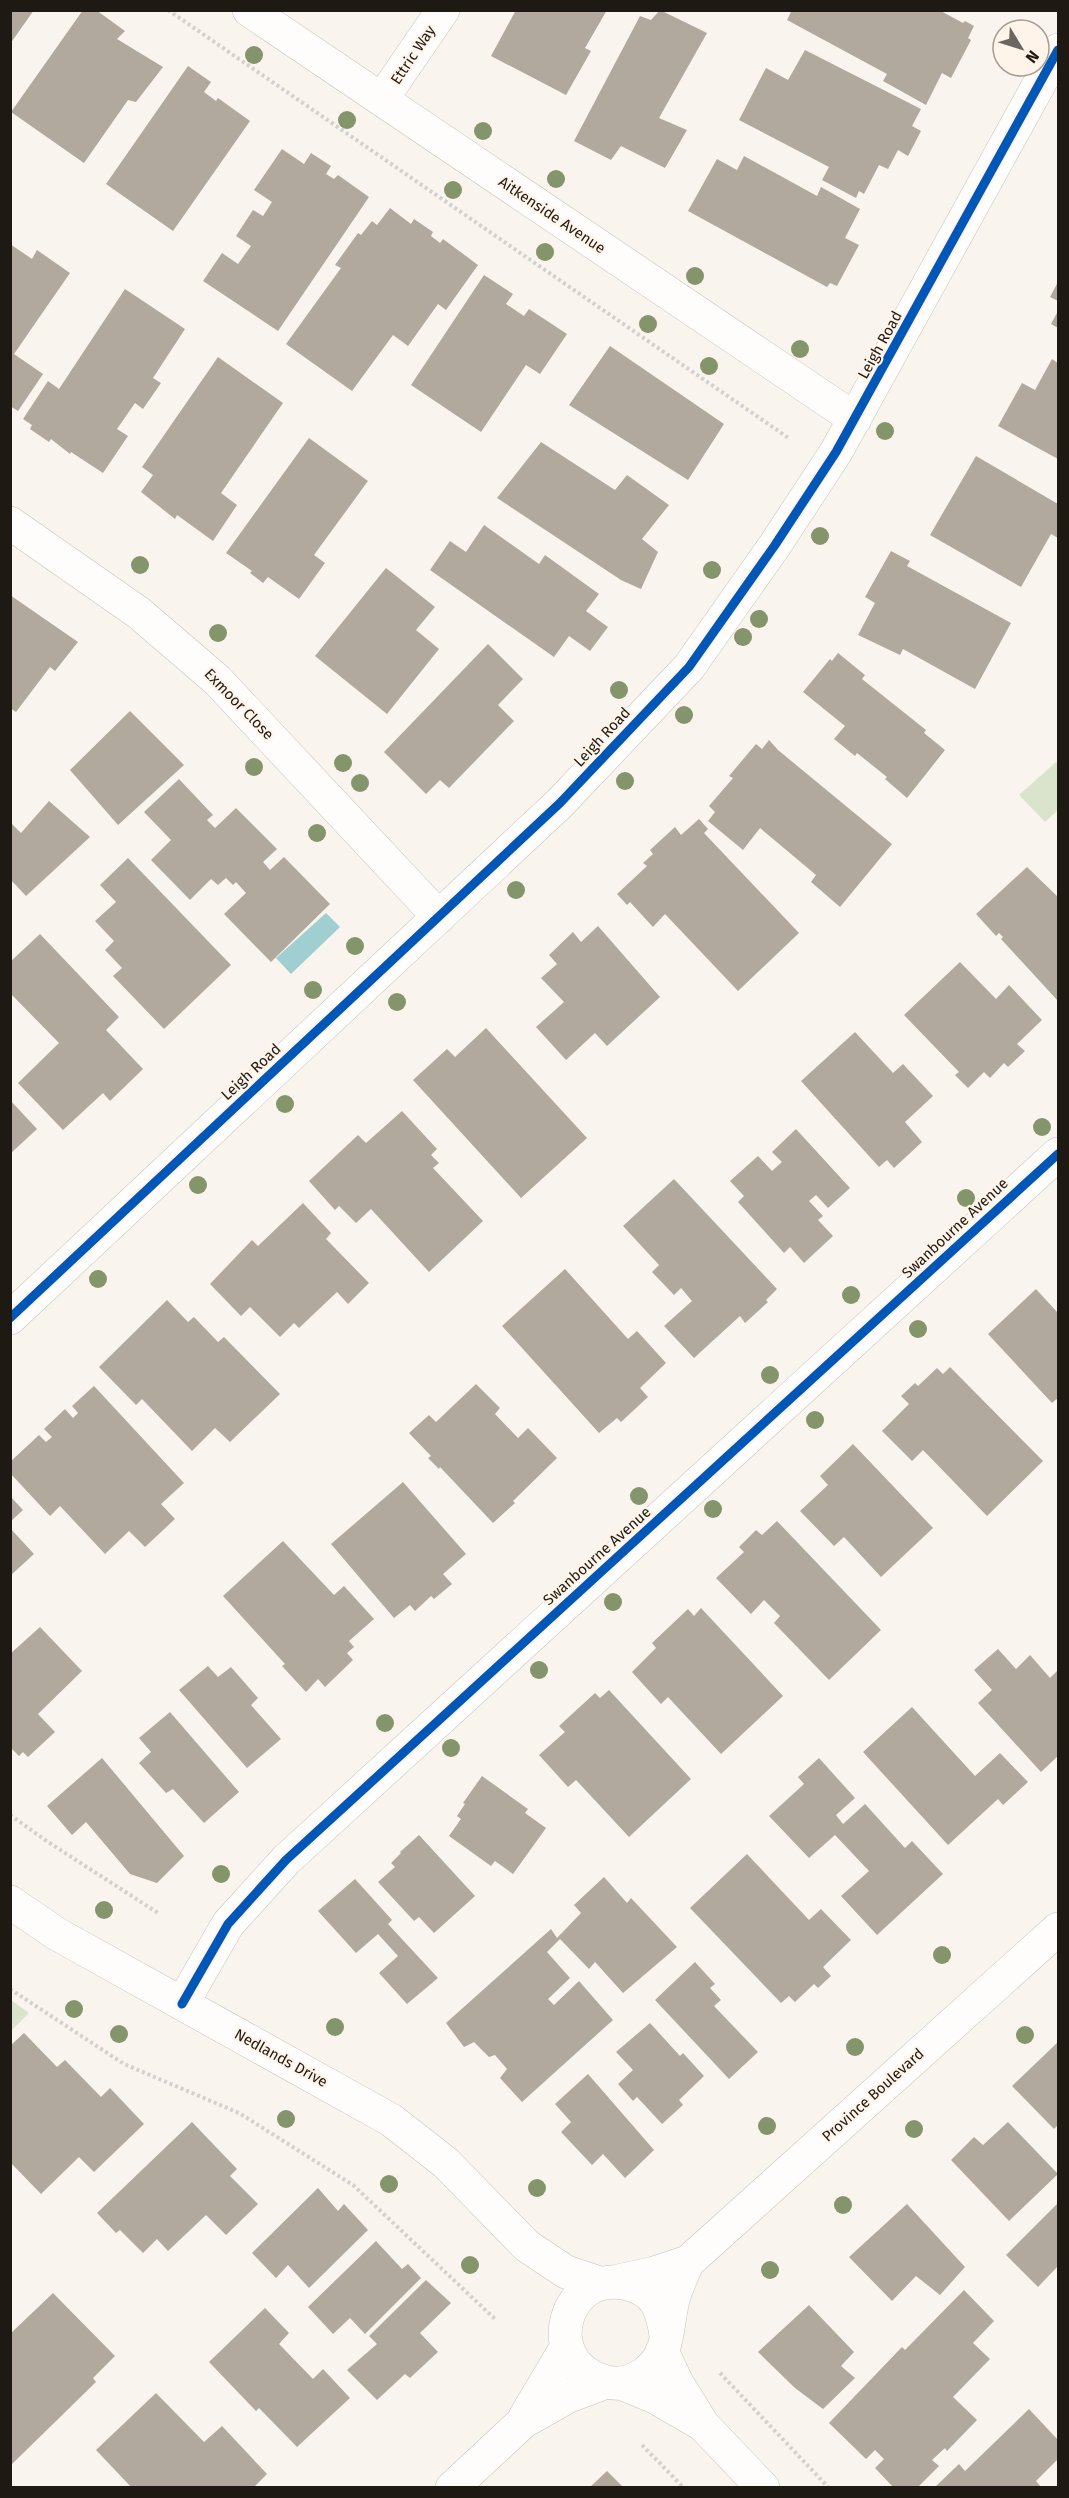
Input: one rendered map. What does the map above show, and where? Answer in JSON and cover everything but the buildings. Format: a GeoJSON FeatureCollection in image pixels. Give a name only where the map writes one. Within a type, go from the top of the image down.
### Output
{"type":"FeatureCollection","features":[{"type":"Feature","properties":{"kind":"street","name":"Aitkenside Avenue"},"geometry":{"type":"LineString","coordinates":[[249,10],[855,419]]}},
{"type":"Feature","properties":{"kind":"street","name":"Ettric Way"},"geometry":{"type":"LineString","coordinates":[[382,99],[443,10]]}},
{"type":"Feature","properties":{"kind":"street","name":"Leigh Road"},"geometry":{"type":"LineString","coordinates":[[10,1318],[560,803],[689,667],[776,545],[855,419],[1059,50]]}},
{"type":"Feature","properties":{"kind":"street","name":"Exmoor Close"},"geometry":{"type":"LineString","coordinates":[[10,523],[139,613],[217,680],[440,917]]}},
{"type":"Feature","properties":{"kind":"street","name":"Swanbourne Avenue"},"geometry":{"type":"LineString","coordinates":[[183,2004],[228,1924],[286,1860],[1059,1154]]}},
{"type":"Feature","properties":{"kind":"street","name":"Nedlands Drive"},"geometry":{"type":"LineString","coordinates":[[10,1902],[57,1934],[392,2120],[446,2163],[527,2246]]}},
{"type":"Feature","properties":{"kind":"street","name":"Province Boulevard"},"geometry":{"type":"LineString","coordinates":[[452,2487],[522,2421],[546,2386],[566,2337],[571,2307],[586,2290],[609,2282],[655,2273],[688,2262],[1059,1929]]}},
{"type":"Feature","properties":{"kind":"street"},"geometry":{"type":"LineString","coordinates":[[527,2246],[566,2271],[609,2282],[637,2286],[653,2297],[662,2312],[664,2343],[677,2383],[703,2425],[764,2487]]}},
{"type":"Feature","properties":{"kind":"street"},"geometry":{"type":"LineString","coordinates":[[527,2246],[552,2286],[574,2363],[587,2375],[655,2397],[703,2425]]}},
{"type":"Feature","properties":{"kind":"street","name":"Province Boulevard"},"geometry":{"type":"LineString","coordinates":[[522,2421],[569,2396],[635,2379],[651,2368],[664,2343],[675,2296],[688,2262]]}},
{"type":"Feature","properties":{"kind":"path"},"geometry":{"type":"LineString","coordinates":[[168,10],[790,439]]}},
{"type":"Feature","properties":{"kind":"path"},"geometry":{"type":"LineString","coordinates":[[10,1815],[158,1912]]}},
{"type":"Feature","properties":{"kind":"path"},"geometry":{"type":"LineString","coordinates":[[10,1989],[124,2064],[239,2113],[353,2185],[495,2319]]}},
{"type":"Feature","properties":{"kind":"path"},"geometry":{"type":"LineString","coordinates":[[719,2373],[830,2487]]}},
{"type":"Feature","properties":{"kind":"path"},"geometry":{"type":"LineString","coordinates":[[642,2445],[684,2487]]}},
{"type":"Feature","properties":{"kind":"green space"},"geometry":{"type":"Polygon","coordinates":[[[1056,762],[1058,765],[1058,810],[1045,822],[1019,795],[1056,762]]]}},
{"type":"Feature","properties":{"kind":"green space"},"geometry":{"type":"Polygon","coordinates":[[[11,2000],[29,2013],[11,2031],[11,2000]]]}},
{"type":"Feature","properties":{"kind":"water"},"geometry":{"type":"Polygon","coordinates":[[[326,913],[340,927],[291,974],[276,958],[326,913]]]}},
{"type":"Feature","properties":{"kind":"cycle path"},"geometry":{"type":"LineString","coordinates":[[10,1318],[560,803],[689,667],[775,545],[836,452],[1058,50]]}},
{"type":"Feature","properties":{"kind":"cycle path"},"geometry":{"type":"LineString","coordinates":[[182,2004],[228,1924],[286,1860],[1058,1154]]}}]}
